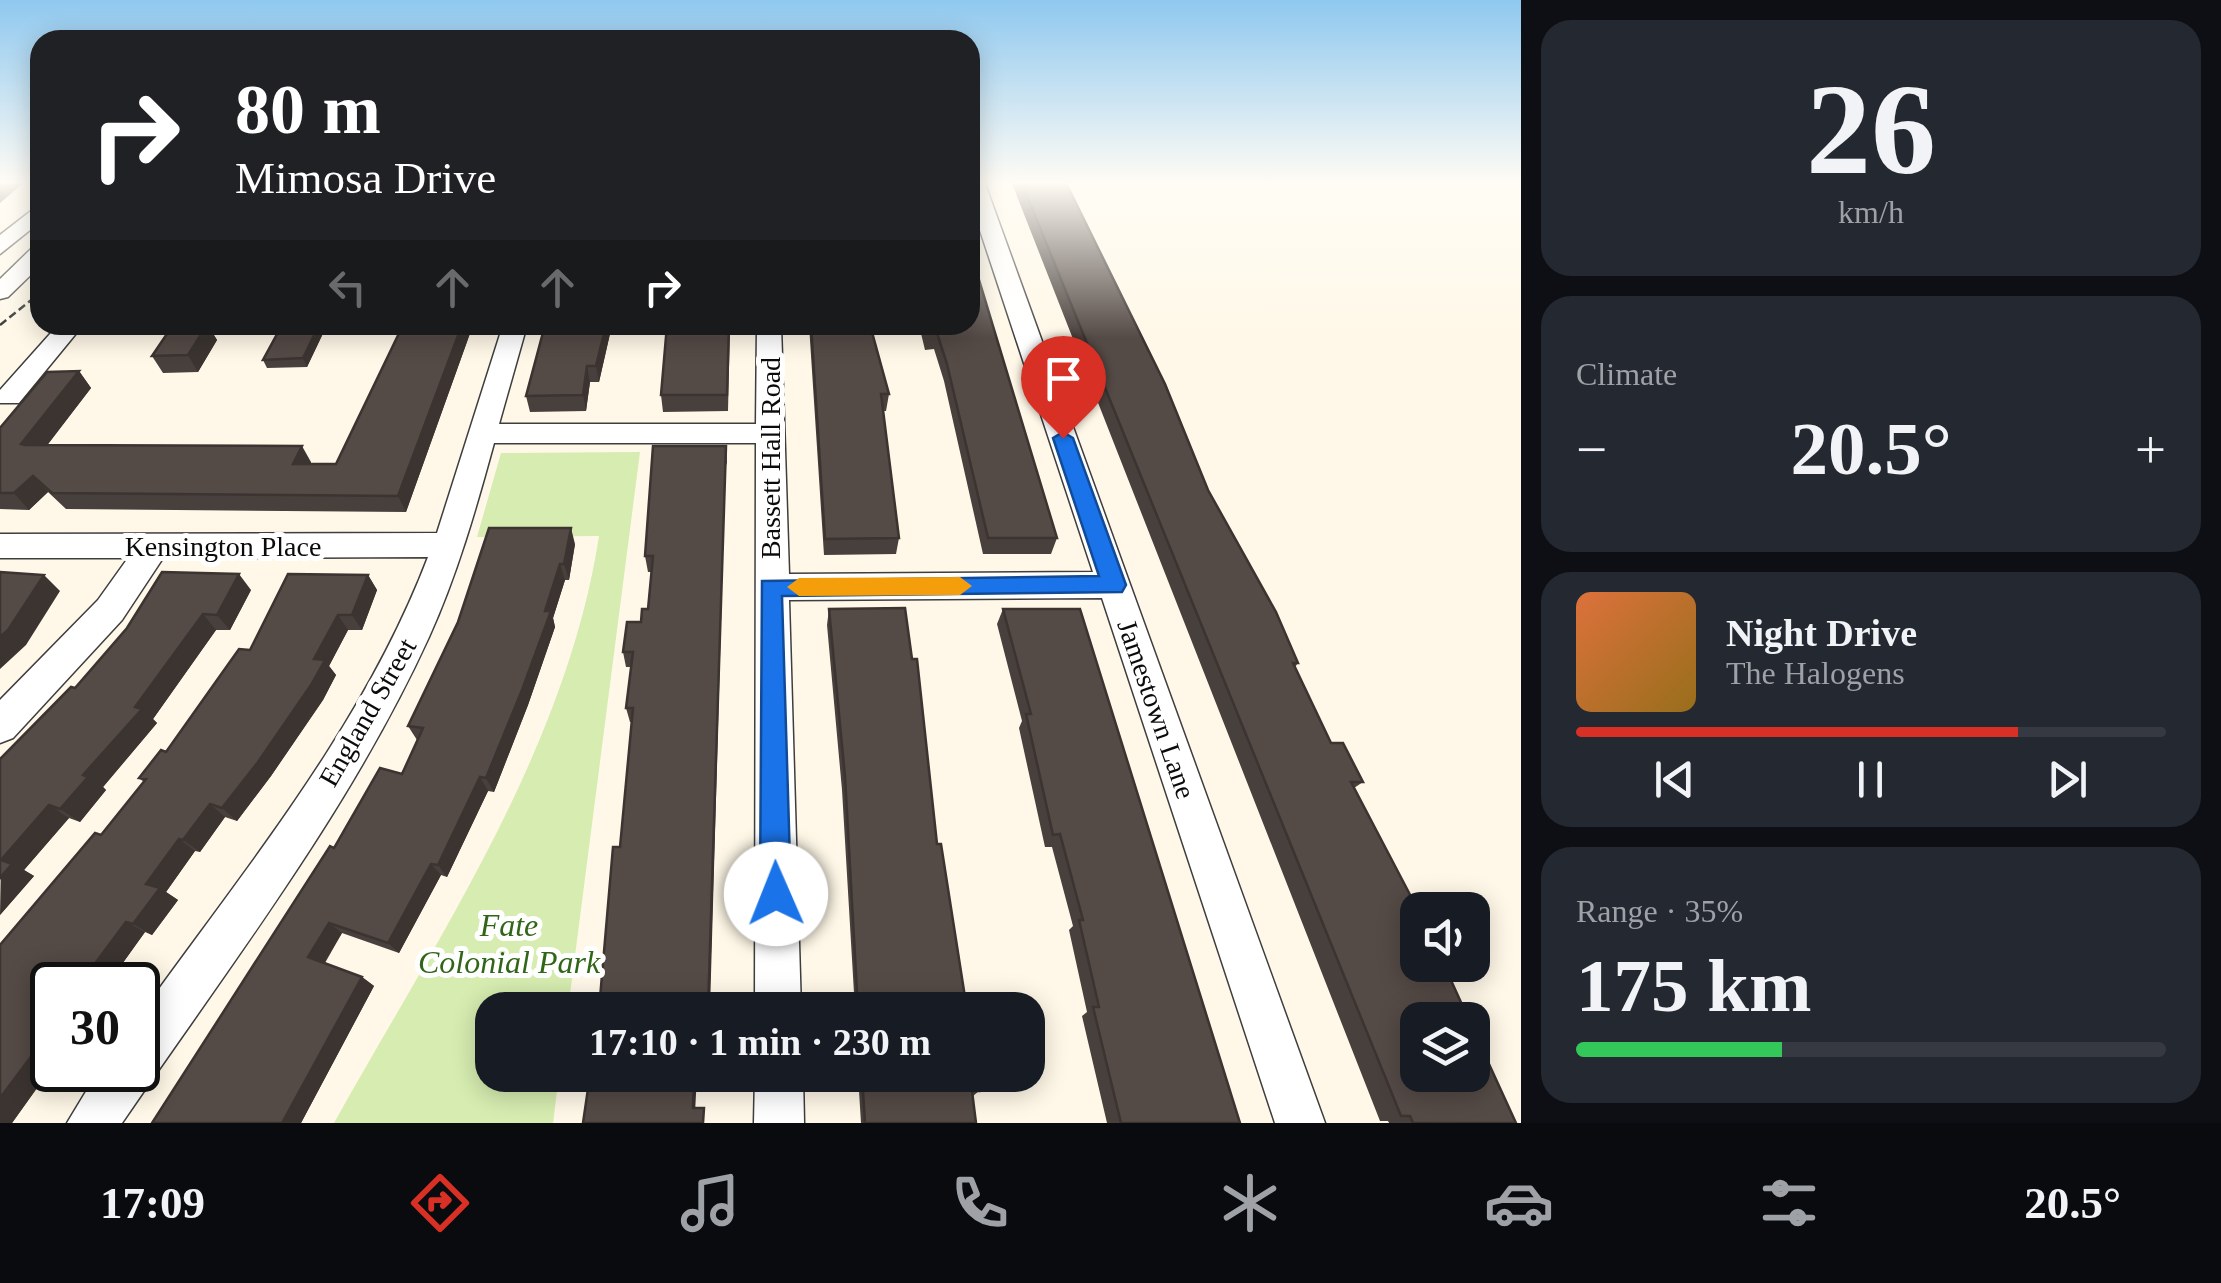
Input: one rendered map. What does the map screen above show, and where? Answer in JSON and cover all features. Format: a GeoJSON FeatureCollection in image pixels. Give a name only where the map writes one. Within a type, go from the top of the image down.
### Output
{"type":"FeatureCollection","features":[{"type":"Feature","properties":{"kind":"street","name":"Jamestown Lane"},"geometry":{"type":"LineString","coordinates":[[992,233],[1300,1123]]}},
{"type":"Feature","properties":{"kind":"street"},"geometry":{"type":"LineString","coordinates":[[0,292],[30,263]]}},
{"type":"Feature","properties":{"kind":"street"},"geometry":{"type":"LineString","coordinates":[[9,397],[62,335]]}},
{"type":"Feature","properties":{"kind":"street","name":"England Street"},"geometry":{"type":"LineString","coordinates":[[160,1026],[369,718],[414,632],[446,545],[512,335]]}},
{"type":"Feature","properties":{"kind":"street","name":"Bassett Hall Road"},"geometry":{"type":"LineString","coordinates":[[769,335],[778,992]]}},
{"type":"Feature","properties":{"kind":"street"},"geometry":{"type":"LineString","coordinates":[[480,434],[770,433]]}},
{"type":"Feature","properties":{"kind":"street","name":"Kensington Place"},"geometry":{"type":"LineString","coordinates":[[0,546],[446,545]]}},
{"type":"Feature","properties":{"kind":"street"},"geometry":{"type":"LineString","coordinates":[[0,726],[110,610],[153,547]]}},
{"type":"Feature","properties":{"kind":"street"},"geometry":{"type":"LineString","coordinates":[[770,587],[1114,585]]}},
{"type":"Feature","properties":{"kind":"street"},"geometry":{"type":"LineString","coordinates":[[92,1123],[114,1092]]}},
{"type":"Feature","properties":{"kind":"street"},"geometry":{"type":"LineString","coordinates":[[779,1092],[780,1123]]}},
{"type":"Feature","properties":{"kind":"path"},"geometry":{"type":"LineString","coordinates":[[0,325],[30,302]]}},
{"type":"Feature","properties":{"kind":"green space","name":"Fate Colonial Park"},"geometry":{"type":"Polygon","coordinates":[[[640,452],[570,992],[475,992],[475,1092],[557,1092],[553,1123],[334,1123],[493,840],[558,692],[582,615],[599,536],[477,537],[501,453],[640,452]]]}},
{"type":"Feature","properties":{"kind":"building"},"geometry":{"type":"Polygon","coordinates":[[[1042,233],[1091,233],[1165,384],[1208,490],[1276,612],[1298,663],[1293,663],[1331,743],[1343,743],[1363,782],[1351,782],[1409,892],[1400,892],[1400,982],[1452,982],[1461,1002],[1400,1002],[1400,1092],[1490,1092],[1490,1066],[1516,1123],[1413,1123],[1410,1116],[1401,1116],[1042,233]]]}},
{"type":"Feature","properties":{"kind":"building"},"geometry":{"type":"Polygon","coordinates":[[[980,283],[1057,538],[988,538],[938,335],[980,335],[980,283]]]}},
{"type":"Feature","properties":{"kind":"building"},"geometry":{"type":"Polygon","coordinates":[[[166,335],[201,335],[188,355],[152,356],[166,335]]]}},
{"type":"Feature","properties":{"kind":"building"},"geometry":{"type":"Polygon","coordinates":[[[277,335],[314,335],[303,358],[263,360],[277,335]]]}},
{"type":"Feature","properties":{"kind":"building"},"geometry":{"type":"Polygon","coordinates":[[[398,335],[458,335],[398,496],[52,493],[33,476],[14,493],[0,493],[0,428],[47,372],[79,371],[21,444],[302,446],[293,464],[336,464],[398,335]]]}},
{"type":"Feature","properties":{"kind":"building"},"geometry":{"type":"Polygon","coordinates":[[[542,335],[604,335],[596,366],[587,366],[583,395],[526,396],[542,335]]]}},
{"type":"Feature","properties":{"kind":"building"},"geometry":{"type":"Polygon","coordinates":[[[666,335],[729,335],[727,395],[661,395],[666,335]]]}},
{"type":"Feature","properties":{"kind":"building"},"geometry":{"type":"Polygon","coordinates":[[[812,335],[873,335],[889,394],[881,394],[899,538],[825,539],[812,335]]]}},
{"type":"Feature","properties":{"kind":"building"},"geometry":{"type":"Polygon","coordinates":[[[653,446],[726,446],[709,992],[601,992],[613,847],[620,847],[633,708],[626,708],[633,652],[623,652],[627,622],[641,622],[642,609],[648,609],[653,556],[645,556],[653,446]]]}},
{"type":"Feature","properties":{"kind":"building"},"geometry":{"type":"Polygon","coordinates":[[[489,528],[571,528],[564,564],[560,564],[545,611],[551,611],[522,690],[486,778],[480,777],[438,865],[431,864],[388,943],[329,923],[308,957],[362,977],[282,1123],[152,1123],[330,846],[334,848],[380,768],[402,774],[423,728],[408,726],[458,622],[489,528]]]}},
{"type":"Feature","properties":{"kind":"building"},"geometry":{"type":"Polygon","coordinates":[[[0,572],[44,575],[0,637],[0,572]]]}},
{"type":"Feature","properties":{"kind":"building"},"geometry":{"type":"Polygon","coordinates":[[[162,572],[239,574],[217,615],[203,614],[135,707],[142,709],[83,775],[88,777],[60,809],[49,805],[1,860],[12,864],[0,878],[0,759],[71,687],[75,688],[127,628],[162,572]]]}},
{"type":"Feature","properties":{"kind":"building"},"geometry":{"type":"Polygon","coordinates":[[[288,574],[368,575],[352,615],[338,615],[314,659],[325,660],[311,685],[222,808],[210,804],[183,840],[179,839],[146,884],[160,888],[133,924],[126,922],[96,962],[30,962],[30,1058],[0,1098],[0,945],[95,833],[101,835],[146,779],[139,778],[161,750],[166,752],[239,649],[250,650],[288,574]]]}},
{"type":"Feature","properties":{"kind":"building"},"geometry":{"type":"Polygon","coordinates":[[[905,608],[912,659],[917,659],[937,844],[941,844],[964,992],[857,992],[845,777],[829,609],[905,608]]]}},
{"type":"Feature","properties":{"kind":"building"},"geometry":{"type":"Polygon","coordinates":[[[1003,609],[1080,609],[1240,1123],[1121,1123],[1093,1007],[1099,1007],[1079,920],[1083,920],[1060,834],[1053,835],[1026,714],[1031,714],[1003,609]]]}},
{"type":"Feature","properties":{"kind":"building"},"geometry":{"type":"Polygon","coordinates":[[[588,1092],[693,1092],[693,1108],[704,1108],[703,1123],[583,1123],[588,1092]]]}},
{"type":"Feature","properties":{"kind":"building"},"geometry":{"type":"Polygon","coordinates":[[[863,1092],[972,1092],[976,1123],[865,1123],[863,1092]]]}},
{"type":"Feature","properties":{"kind":"slow traffic"},"geometry":{"type":"LineString","coordinates":[[799,587],[960,586]]}},
{"type":"Feature","properties":{"kind":"route"},"geometry":{"type":"LineString","coordinates":[[776,894],[770,587],[1114,585],[1063,438]]}}]}
